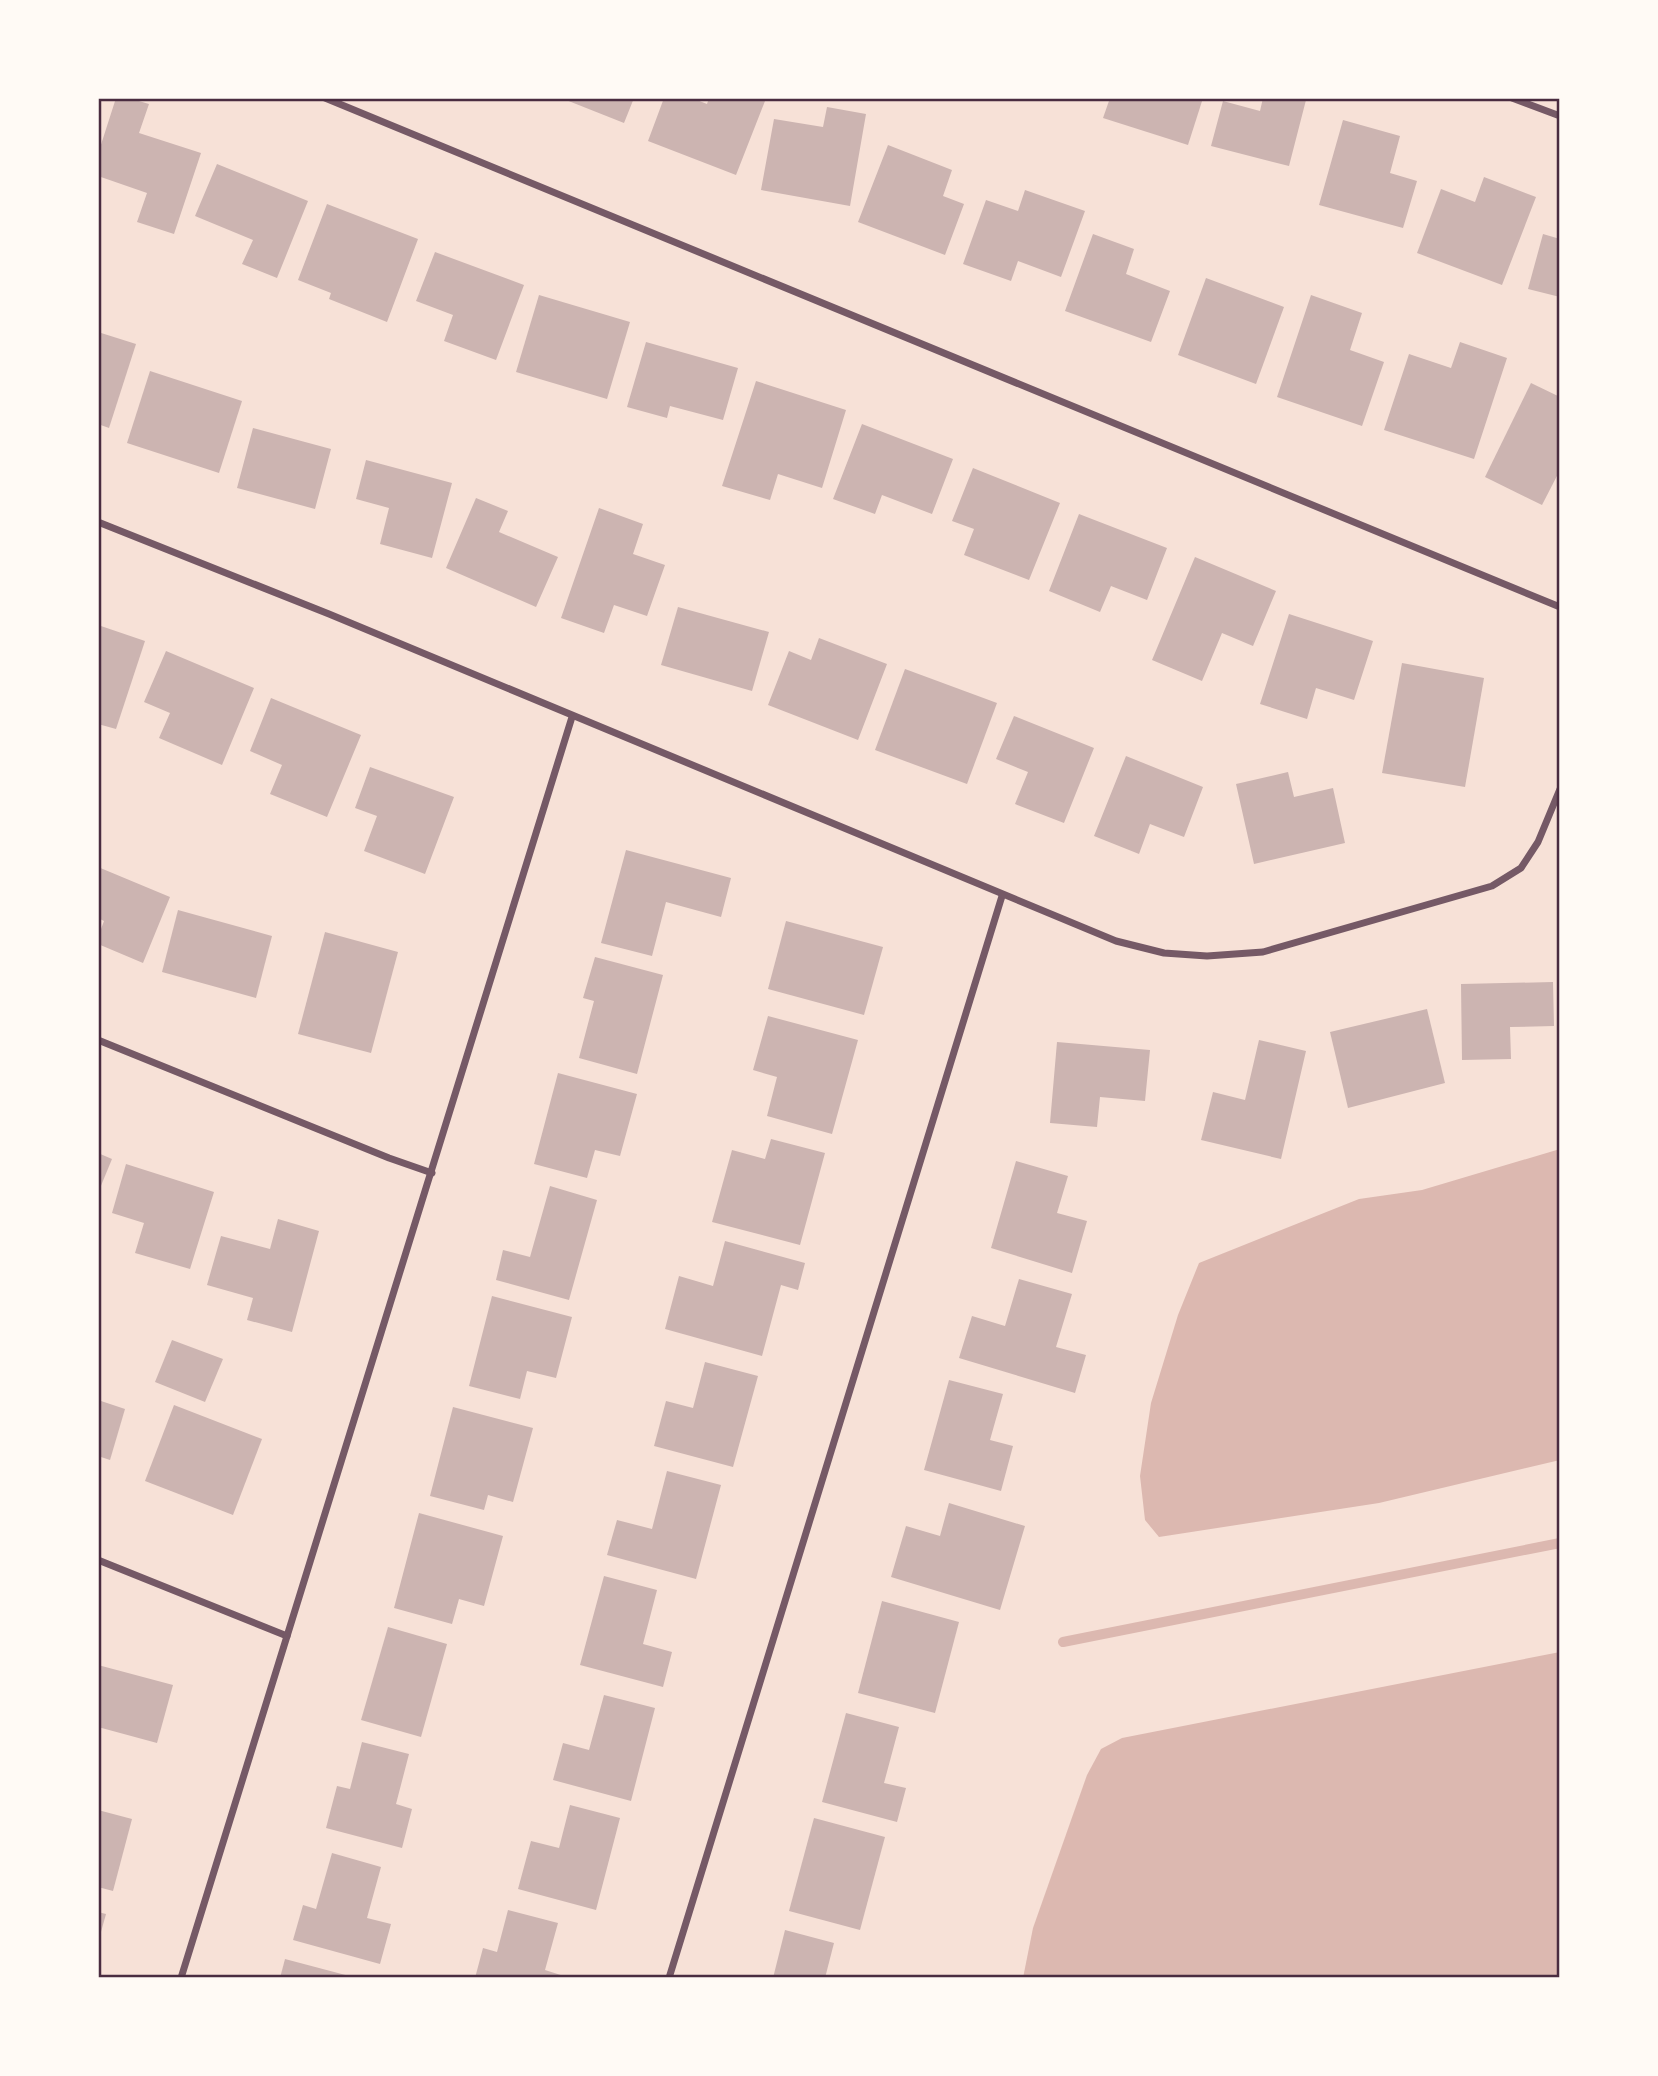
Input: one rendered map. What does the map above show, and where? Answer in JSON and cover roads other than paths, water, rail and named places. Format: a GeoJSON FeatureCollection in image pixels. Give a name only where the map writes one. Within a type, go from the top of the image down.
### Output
{"type":"FeatureCollection","features":[{"type":"Feature","properties":{"kind":"street"},"geometry":{"type":"LineString","coordinates":[[325,98],[1560,607]]}},
{"type":"Feature","properties":{"kind":"street"},"geometry":{"type":"LineString","coordinates":[[1512,98],[1560,116]]}},
{"type":"Feature","properties":{"kind":"street"},"geometry":{"type":"LineString","coordinates":[[98,522],[329,614],[1002,896],[1116,942],[1164,953],[1207,956],[1263,952],[1492,887],[1521,868],[1538,842],[1560,789]]}},
{"type":"Feature","properties":{"kind":"street"},"geometry":{"type":"LineString","coordinates":[[181,1978],[572,717]]}},
{"type":"Feature","properties":{"kind":"street"},"geometry":{"type":"LineString","coordinates":[[669,1978],[1002,896]]}},
{"type":"Feature","properties":{"kind":"street"},"geometry":{"type":"LineString","coordinates":[[98,1040],[432,1173]]}},
{"type":"Feature","properties":{"kind":"street"},"geometry":{"type":"LineString","coordinates":[[98,1560],[287,1636]]}},
{"type":"Feature","properties":{"kind":"waterway"},"geometry":{"type":"LineString","coordinates":[[1063,1642],[1560,1543]]}}]}
